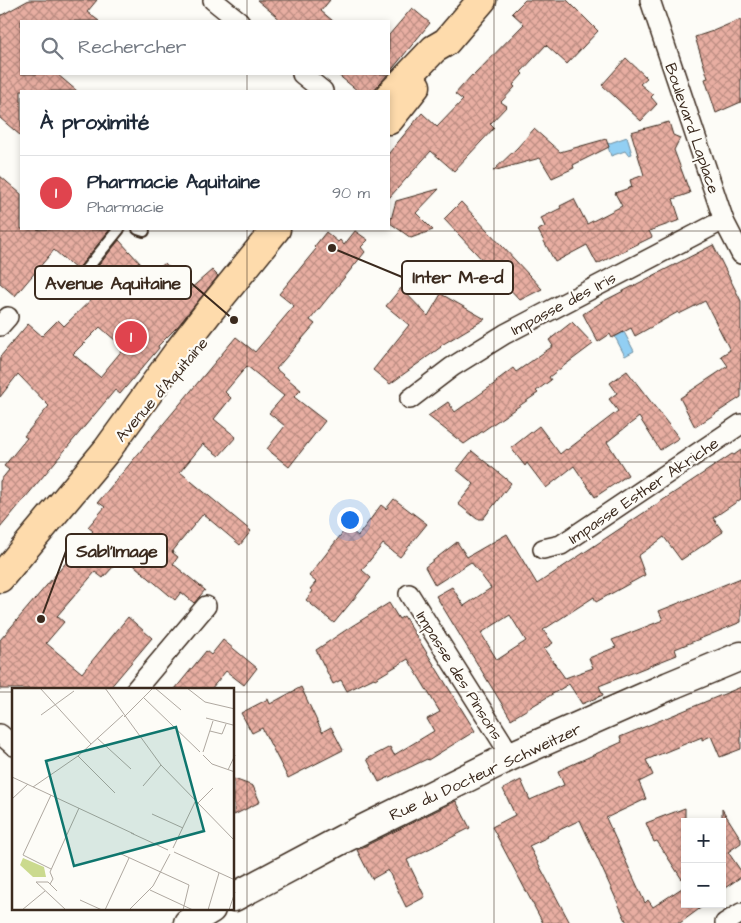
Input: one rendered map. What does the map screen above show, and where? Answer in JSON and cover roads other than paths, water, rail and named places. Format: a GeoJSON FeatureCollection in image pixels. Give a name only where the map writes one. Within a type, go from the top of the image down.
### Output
{"type":"FeatureCollection","features":[{"type":"Feature","properties":{"kind":"main road"},"geometry":{"type":"LineString","coordinates":[[390,95],[434,49],[446,42],[482,0]]}},
{"type":"Feature","properties":{"kind":"main road"},"geometry":{"type":"LineString","coordinates":[[390,119],[442,54],[446,42]]}},
{"type":"Feature","properties":{"kind":"main road","name":"Avenue d'Aquitaine"},"geometry":{"type":"LineString","coordinates":[[107,450],[220,296],[275,230]]}},
{"type":"Feature","properties":{"kind":"main road","name":"Avenue d'Aquitaine"},"geometry":{"type":"LineString","coordinates":[[107,450],[142,415],[297,230]]}},
{"type":"Feature","properties":{"kind":"main road"},"geometry":{"type":"LineString","coordinates":[[0,578],[107,450]]}},
{"type":"Feature","properties":{"kind":"street"},"geometry":{"type":"LineString","coordinates":[[213,0],[238,20]]}},
{"type":"Feature","properties":{"kind":"street","name":"Boulevard Laplace"},"geometry":{"type":"LineString","coordinates":[[650,0],[724,221],[741,254]]}},
{"type":"Feature","properties":{"kind":"street"},"geometry":{"type":"LineString","coordinates":[[303,75],[322,90]]}},
{"type":"Feature","properties":{"kind":"street","name":"Impasse des Iris"},"geometry":{"type":"LineString","coordinates":[[410,399],[452,367],[505,334],[724,221]]}},
{"type":"Feature","properties":{"kind":"street","name":"Impasse Esther Akriche"},"geometry":{"type":"LineString","coordinates":[[543,549],[561,545],[741,424]]}},
{"type":"Feature","properties":{"kind":"street","name":"Impasse des Pinsons"},"geometry":{"type":"LineString","coordinates":[[410,594],[511,756]]}},
{"type":"Feature","properties":{"kind":"street"},"geometry":{"type":"LineString","coordinates":[[137,688],[206,606]]}},
{"type":"Feature","properties":{"kind":"street","name":"Rue du Docteur Schweitzer"},"geometry":{"type":"LineString","coordinates":[[235,896],[343,839],[511,756],[741,656]]}},
{"type":"Feature","properties":{"kind":"street"},"geometry":{"type":"LineString","coordinates":[[0,734],[12,744]]}},
{"type":"Feature","properties":{"kind":"street"},"geometry":{"type":"LineString","coordinates":[[725,923],[741,913]]}},
{"type":"Feature","properties":{"kind":"lane"},"geometry":{"type":"LineString","coordinates":[[48,282],[76,282],[118,230]]}},
{"type":"Feature","properties":{"kind":"water"},"geometry":{"type":"Polygon","coordinates":[[[627,137],[632,154],[628,155],[625,151],[611,156],[607,144],[627,137]]]}},
{"type":"Feature","properties":{"kind":"water"},"geometry":{"type":"Polygon","coordinates":[[[624,332],[634,351],[625,356],[615,337],[624,332]]]}},
{"type":"Feature","properties":{"kind":"place","name":"Inter M-e-d"},"geometry":{"type":"Point","coordinates":[332,248]}},
{"type":"Feature","properties":{"kind":"place","name":"Avenue Aquitaine"},"geometry":{"type":"Point","coordinates":[234,320]}},
{"type":"Feature","properties":{"kind":"place","name":"Pharmacie Aquitaine"},"geometry":{"type":"Point","coordinates":[131,337]}},
{"type":"Feature","properties":{"kind":"place","name":"Sabl'Image"},"geometry":{"type":"Point","coordinates":[41,619]}}]}
